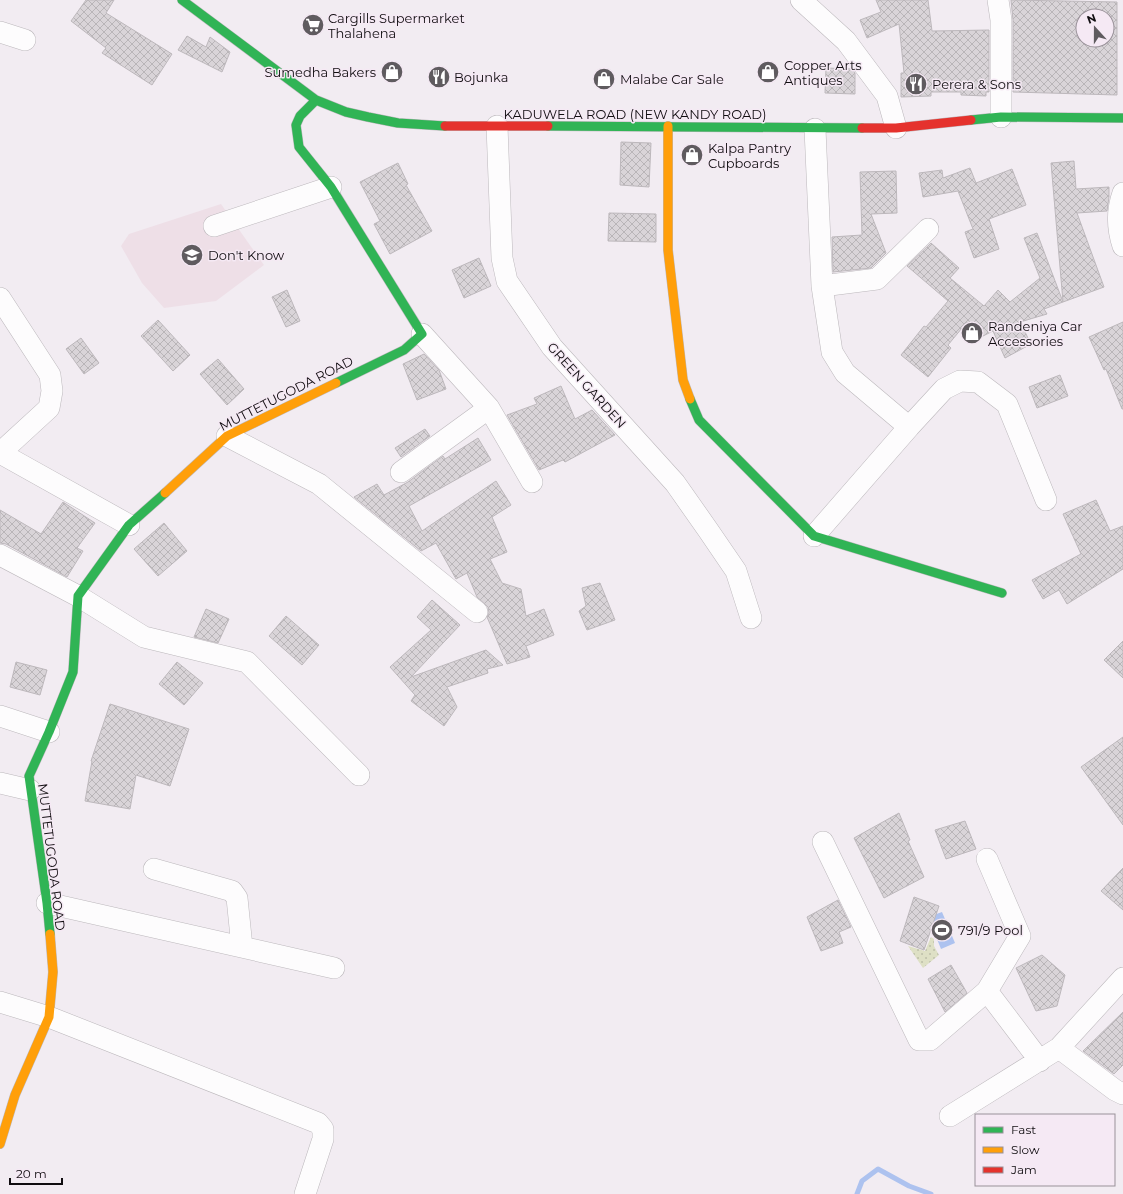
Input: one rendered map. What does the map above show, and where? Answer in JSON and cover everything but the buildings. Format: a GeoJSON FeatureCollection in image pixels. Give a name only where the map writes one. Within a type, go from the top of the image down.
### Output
{"type":"FeatureCollection","features":[{"type":"Feature","properties":{"kind":"street","name":"KADUWELA ROAD (NEW KANDY ROAD)"},"geometry":{"type":"LineString","coordinates":[[182,0],[316,100],[346,112],[398,122],[434,126],[668,126],[815,129],[896,128],[1001,117],[1123,118]]}},
{"type":"Feature","properties":{"kind":"street"},"geometry":{"type":"LineString","coordinates":[[801,0],[846,42],[887,96],[896,128]]}},
{"type":"Feature","properties":{"kind":"street"},"geometry":{"type":"LineString","coordinates":[[998,0],[1001,20],[1001,117]]}},
{"type":"Feature","properties":{"kind":"street"},"geometry":{"type":"LineString","coordinates":[[0,32],[25,40]]}},
{"type":"Feature","properties":{"kind":"street"},"geometry":{"type":"LineString","coordinates":[[316,100],[300,116],[296,125],[299,147],[331,187],[422,334],[490,408],[532,482]]}},
{"type":"Feature","properties":{"kind":"street","name":"GREEN GARDEN"},"geometry":{"type":"LineString","coordinates":[[497,126],[502,258],[507,281],[552,346],[675,483],[736,571],[751,618]]}},
{"type":"Feature","properties":{"kind":"street"},"geometry":{"type":"LineString","coordinates":[[668,126],[668,250],[683,380],[700,420],[814,536],[1002,593]]}},
{"type":"Feature","properties":{"kind":"street"},"geometry":{"type":"LineString","coordinates":[[815,129],[822,286],[832,352],[845,373],[908,428]]}},
{"type":"Feature","properties":{"kind":"street"},"geometry":{"type":"LineString","coordinates":[[214,226],[331,187]]}},
{"type":"Feature","properties":{"kind":"street"},"geometry":{"type":"LineString","coordinates":[[1123,193],[1119,205],[1119,230],[1123,246]]}},
{"type":"Feature","properties":{"kind":"street"},"geometry":{"type":"LineString","coordinates":[[822,286],[877,279],[928,229]]}},
{"type":"Feature","properties":{"kind":"street"},"geometry":{"type":"LineString","coordinates":[[0,298],[50,375],[52,391],[49,408],[0,453],[129,525]]}},
{"type":"Feature","properties":{"kind":"street","name":"MUTTETUGODA ROAD"},"geometry":{"type":"LineString","coordinates":[[0,1144],[15,1095],[49,1017],[53,972],[47,903],[29,776],[49,732],[73,672],[78,596],[129,525],[227,436],[404,350],[422,334]]}},
{"type":"Feature","properties":{"kind":"street"},"geometry":{"type":"LineString","coordinates":[[814,536],[944,389],[960,381],[978,382],[1007,404],[1046,500]]}},
{"type":"Feature","properties":{"kind":"street"},"geometry":{"type":"LineString","coordinates":[[401,472],[490,408]]}},
{"type":"Feature","properties":{"kind":"street"},"geometry":{"type":"LineString","coordinates":[[227,436],[319,484],[478,612]]}},
{"type":"Feature","properties":{"kind":"street"},"geometry":{"type":"LineString","coordinates":[[0,555],[78,596],[144,637],[247,662],[359,775]]}},
{"type":"Feature","properties":{"kind":"street"},"geometry":{"type":"LineString","coordinates":[[0,716],[49,732]]}},
{"type":"Feature","properties":{"kind":"street"},"geometry":{"type":"LineString","coordinates":[[0,783],[30,790]]}},
{"type":"Feature","properties":{"kind":"street"},"geometry":{"type":"LineString","coordinates":[[823,842],[918,1040],[930,1040],[987,991],[1020,936],[986,859]]}},
{"type":"Feature","properties":{"kind":"street"},"geometry":{"type":"LineString","coordinates":[[154,869],[232,891],[237,898],[242,947]]}},
{"type":"Feature","properties":{"kind":"street"},"geometry":{"type":"LineString","coordinates":[[47,903],[334,968]]}},
{"type":"Feature","properties":{"kind":"street"},"geometry":{"type":"LineString","coordinates":[[950,1116],[1059,1048],[1123,978]]}},
{"type":"Feature","properties":{"kind":"street"},"geometry":{"type":"LineString","coordinates":[[987,991],[1040,1061]]}},
{"type":"Feature","properties":{"kind":"street"},"geometry":{"type":"LineString","coordinates":[[0,1002],[49,1017],[318,1123],[323,1129],[323,1139],[305,1194]]}},
{"type":"Feature","properties":{"kind":"street"},"geometry":{"type":"LineString","coordinates":[[1059,1048],[1123,1094]]}},
{"type":"Feature","properties":{"kind":"shaded area","name":"Don't Know"},"geometry":{"type":"Polygon","coordinates":[[[221,204],[264,265],[216,301],[164,308],[142,283],[121,246],[129,234],[221,204]]]}},
{"type":"Feature","properties":{"kind":"green space"},"geometry":{"type":"Polygon","coordinates":[[[931,937],[934,939],[934,946],[939,955],[923,968],[908,946],[925,951],[931,937]]]}},
{"type":"Feature","properties":{"kind":"water","name":"791/9 Pool"},"geometry":{"type":"Polygon","coordinates":[[[942,912],[955,943],[941,949],[928,917],[942,912]]]}},
{"type":"Feature","properties":{"kind":"waterway"},"geometry":{"type":"LineString","coordinates":[[857,1194],[862,1181],[878,1169],[909,1186],[931,1194]]}},
{"type":"Feature","properties":{"kind":"traffic: fast"},"geometry":{"type":"LineString","coordinates":[[182,0],[316,100],[346,112],[368,117],[398,123],[445,126]]}},
{"type":"Feature","properties":{"kind":"traffic: fast"},"geometry":{"type":"LineString","coordinates":[[316,100],[300,116],[296,125],[299,147],[331,187],[422,334],[404,350],[336,383]]}},
{"type":"Feature","properties":{"kind":"traffic: fast"},"geometry":{"type":"LineString","coordinates":[[971,120],[1001,117],[1123,118]]}},
{"type":"Feature","properties":{"kind":"traffic: fast"},"geometry":{"type":"LineString","coordinates":[[548,126],[862,128]]}},
{"type":"Feature","properties":{"kind":"traffic: fast"},"geometry":{"type":"LineString","coordinates":[[690,399],[699,420],[814,536],[1002,593]]}},
{"type":"Feature","properties":{"kind":"traffic: fast"},"geometry":{"type":"LineString","coordinates":[[50,934],[29,776],[49,732],[73,672],[78,596],[129,525],[165,493]]}},
{"type":"Feature","properties":{"kind":"traffic: slow"},"geometry":{"type":"LineString","coordinates":[[668,126],[668,250],[683,380],[690,399]]}},
{"type":"Feature","properties":{"kind":"traffic: slow"},"geometry":{"type":"LineString","coordinates":[[165,493],[227,436],[336,383]]}},
{"type":"Feature","properties":{"kind":"traffic: slow"},"geometry":{"type":"LineString","coordinates":[[0,1144],[15,1095],[49,1017],[53,972],[50,934]]}},
{"type":"Feature","properties":{"kind":"traffic: jam"},"geometry":{"type":"LineString","coordinates":[[862,128],[896,128],[971,120]]}},
{"type":"Feature","properties":{"kind":"traffic: jam"},"geometry":{"type":"LineString","coordinates":[[445,126],[548,126]]}},
{"type":"Feature","properties":{"kind":"place","name":"Cargills Supermarket Thalahena"},"geometry":{"type":"Point","coordinates":[313,25]}},
{"type":"Feature","properties":{"kind":"place","name":"Sumedha Bakers"},"geometry":{"type":"Point","coordinates":[392,72]}},
{"type":"Feature","properties":{"kind":"place","name":"Copper Arts Antiques"},"geometry":{"type":"Point","coordinates":[768,72]}},
{"type":"Feature","properties":{"kind":"place","name":"Bojunka"},"geometry":{"type":"Point","coordinates":[439,77]}},
{"type":"Feature","properties":{"kind":"place","name":"Malabe Car Sale"},"geometry":{"type":"Point","coordinates":[604,79]}},
{"type":"Feature","properties":{"kind":"place","name":"Perera & Sons"},"geometry":{"type":"Point","coordinates":[916,84]}},
{"type":"Feature","properties":{"kind":"place","name":"Kalpa Pantry Cupboards"},"geometry":{"type":"Point","coordinates":[692,155]}},
{"type":"Feature","properties":{"kind":"place","name":"Don't Know"},"geometry":{"type":"Point","coordinates":[192,255]}},
{"type":"Feature","properties":{"kind":"place","name":"Randeniya Car Accessories"},"geometry":{"type":"Point","coordinates":[972,333]}},
{"type":"Feature","properties":{"kind":"place","name":"791/9 Pool"},"geometry":{"type":"Point","coordinates":[942,930]}}]}
